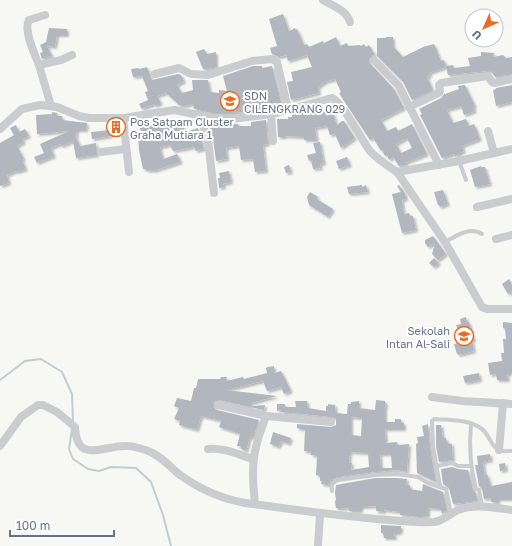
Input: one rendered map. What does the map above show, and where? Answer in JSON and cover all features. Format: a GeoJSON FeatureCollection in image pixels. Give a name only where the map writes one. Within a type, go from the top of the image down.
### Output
{"type":"FeatureCollection","features":[{"type":"Feature","properties":{"kind":"street"},"geometry":{"type":"LineString","coordinates":[[323,0],[344,12],[350,22]]}},
{"type":"Feature","properties":{"kind":"street"},"geometry":{"type":"LineString","coordinates":[[45,15],[29,20],[27,25],[27,33],[39,65],[51,106]]}},
{"type":"Feature","properties":{"kind":"street"},"geometry":{"type":"LineString","coordinates":[[39,65],[61,60],[72,55]]}},
{"type":"Feature","properties":{"kind":"street"},"geometry":{"type":"LineString","coordinates":[[155,74],[179,68],[191,74],[208,74],[252,62],[274,60],[277,62],[288,109]]}},
{"type":"Feature","properties":{"kind":"street"},"geometry":{"type":"LineString","coordinates":[[374,60],[395,81],[439,165]]}},
{"type":"Feature","properties":{"kind":"street"},"geometry":{"type":"LineString","coordinates":[[409,107],[439,93],[440,83],[488,76],[494,83],[512,79]]}},
{"type":"Feature","properties":{"kind":"street"},"geometry":{"type":"LineString","coordinates":[[0,129],[22,109],[40,105],[51,106],[89,118],[123,118],[175,110],[203,117],[232,119],[271,114],[329,98],[334,98],[372,153],[388,167],[397,172],[445,242],[482,307],[487,309],[512,309]]}},
{"type":"Feature","properties":{"kind":"street"},"geometry":{"type":"LineString","coordinates":[[271,114],[273,141]]}},
{"type":"Feature","properties":{"kind":"street"},"geometry":{"type":"LineString","coordinates":[[203,117],[204,128],[208,140],[214,193]]}},
{"type":"Feature","properties":{"kind":"street"},"geometry":{"type":"LineString","coordinates":[[123,118],[129,172]]}},
{"type":"Feature","properties":{"kind":"street"},"geometry":{"type":"LineString","coordinates":[[488,131],[494,153]]}},
{"type":"Feature","properties":{"kind":"street"},"geometry":{"type":"LineString","coordinates":[[101,152],[126,149]]}},
{"type":"Feature","properties":{"kind":"street"},"geometry":{"type":"LineString","coordinates":[[397,172],[439,165],[512,149]]}},
{"type":"Feature","properties":{"kind":"street"},"geometry":{"type":"LineString","coordinates":[[477,207],[512,199]]}},
{"type":"Feature","properties":{"kind":"street"},"geometry":{"type":"LineString","coordinates":[[496,239],[512,235]]}},
{"type":"Feature","properties":{"kind":"street"},"geometry":{"type":"LineString","coordinates":[[432,396],[462,401],[512,404]]}},
{"type":"Feature","properties":{"kind":"street"},"geometry":{"type":"LineString","coordinates":[[499,450],[503,403]]}},
{"type":"Feature","properties":{"kind":"street"},"geometry":{"type":"LineString","coordinates":[[218,405],[266,416],[331,422]]}},
{"type":"Feature","properties":{"kind":"street"},"geometry":{"type":"LineString","coordinates":[[0,446],[21,417],[36,406],[43,406],[57,412],[73,425],[76,440],[86,450],[129,446],[145,450],[158,456],[189,481],[207,491],[255,504],[320,514],[433,522],[470,507],[512,510]]}},
{"type":"Feature","properties":{"kind":"street"},"geometry":{"type":"LineString","coordinates":[[255,504],[253,489],[254,459],[257,443],[266,416]]}},
{"type":"Feature","properties":{"kind":"street"},"geometry":{"type":"LineString","coordinates":[[208,450],[215,448],[254,459]]}},
{"type":"Feature","properties":{"kind":"street"},"geometry":{"type":"LineString","coordinates":[[318,546],[320,514]]}},
{"type":"Feature","properties":{"kind":"lane"},"geometry":{"type":"LineString","coordinates":[[459,161],[466,180]]}},
{"type":"Feature","properties":{"kind":"lane"},"geometry":{"type":"LineString","coordinates":[[445,242],[473,230],[482,234]]}},
{"type":"Feature","properties":{"kind":"lane"},"geometry":{"type":"LineString","coordinates":[[440,486],[432,435],[432,421],[434,419],[461,421],[471,424],[483,429],[493,445],[499,450],[512,451]]}},
{"type":"Feature","properties":{"kind":"lane"},"geometry":{"type":"LineString","coordinates":[[471,424],[469,444],[471,466],[476,489],[479,490],[482,507]]}},
{"type":"Feature","properties":{"kind":"lane"},"geometry":{"type":"LineString","coordinates":[[437,466],[452,463],[458,466],[471,466]]}},
{"type":"Feature","properties":{"kind":"lane"},"geometry":{"type":"LineString","coordinates":[[332,491],[332,484],[335,481],[386,474],[418,477],[432,485],[444,487],[447,490],[451,514]]}},
{"type":"Feature","properties":{"kind":"building"},"geometry":{"type":"Polygon","coordinates":[[[283,14],[289,31],[295,28],[296,30],[297,29],[304,45],[307,44],[309,47],[323,41],[324,43],[336,37],[340,46],[347,43],[348,46],[361,46],[364,44],[366,47],[369,45],[375,55],[370,56],[369,62],[394,89],[404,108],[381,120],[387,131],[396,127],[398,131],[412,124],[427,154],[405,163],[406,165],[399,166],[393,157],[389,160],[387,155],[385,156],[373,138],[370,140],[344,101],[339,93],[341,92],[335,79],[325,82],[318,87],[319,93],[291,100],[287,82],[293,81],[291,72],[312,67],[307,55],[288,61],[286,55],[279,57],[272,54],[270,48],[277,46],[269,19],[283,14]],[[407,138],[396,144],[401,153],[412,148],[407,138]]]}},
{"type":"Feature","properties":{"kind":"building"},"geometry":{"type":"Polygon","coordinates":[[[49,28],[67,29],[67,35],[57,35],[55,47],[47,46],[52,56],[42,59],[40,53],[43,52],[40,45],[46,42],[49,28]]]}},
{"type":"Feature","properties":{"kind":"building"},"geometry":{"type":"Polygon","coordinates":[[[393,37],[393,46],[403,57],[423,47],[434,44],[441,61],[444,60],[446,66],[453,65],[454,68],[470,66],[468,58],[481,56],[481,52],[494,53],[493,57],[503,55],[506,58],[512,57],[512,74],[495,77],[491,71],[487,71],[448,75],[446,67],[429,73],[430,76],[427,77],[433,90],[412,100],[403,82],[377,56],[377,38],[393,37]]]}},
{"type":"Feature","properties":{"kind":"building"},"geometry":{"type":"Polygon","coordinates":[[[204,49],[207,54],[216,52],[216,67],[203,69],[196,52],[204,49]]]}},
{"type":"Feature","properties":{"kind":"building"},"geometry":{"type":"Polygon","coordinates":[[[253,66],[262,66],[262,68],[272,66],[282,106],[272,109],[232,113],[212,113],[194,109],[193,104],[184,106],[179,105],[166,93],[157,96],[161,103],[142,109],[139,104],[148,100],[145,92],[148,91],[142,76],[133,77],[131,69],[147,67],[152,80],[178,74],[181,75],[184,81],[177,85],[182,93],[193,90],[192,80],[208,80],[210,92],[219,93],[219,90],[227,91],[223,76],[253,66]]]}},
{"type":"Feature","properties":{"kind":"building"},"geometry":{"type":"Polygon","coordinates":[[[465,85],[475,106],[473,106],[475,111],[464,115],[461,106],[447,110],[453,123],[466,119],[469,126],[474,124],[480,139],[462,146],[464,151],[460,154],[455,156],[454,154],[442,158],[420,115],[422,114],[419,109],[441,98],[445,93],[459,89],[458,86],[465,85]]]}},
{"type":"Feature","properties":{"kind":"building"},"geometry":{"type":"Polygon","coordinates":[[[512,85],[512,102],[496,106],[493,90],[512,85]]]}},
{"type":"Feature","properties":{"kind":"building"},"geometry":{"type":"Polygon","coordinates":[[[318,108],[318,110],[325,109],[326,116],[333,113],[337,125],[344,121],[355,138],[341,148],[335,134],[330,135],[327,126],[315,128],[317,140],[304,140],[304,137],[278,137],[277,119],[288,119],[288,117],[292,117],[292,115],[318,108]]]}},
{"type":"Feature","properties":{"kind":"building"},"geometry":{"type":"Polygon","coordinates":[[[52,112],[57,113],[57,116],[62,116],[62,120],[87,123],[86,130],[77,130],[76,137],[80,146],[96,143],[97,155],[76,158],[73,141],[62,146],[60,144],[51,148],[54,156],[37,163],[34,157],[44,153],[40,144],[69,131],[37,134],[36,115],[52,114],[52,112]]]}},
{"type":"Feature","properties":{"kind":"building"},"geometry":{"type":"Polygon","coordinates":[[[163,118],[164,121],[167,120],[168,125],[175,124],[175,126],[183,124],[185,132],[198,128],[204,149],[196,151],[194,147],[173,151],[170,145],[160,147],[163,159],[177,154],[181,162],[153,171],[147,171],[147,169],[143,169],[139,150],[138,136],[142,135],[139,125],[163,118]]]}},
{"type":"Feature","properties":{"kind":"building"},"geometry":{"type":"Polygon","coordinates":[[[266,120],[268,144],[263,145],[266,171],[255,172],[253,159],[241,160],[239,146],[226,148],[227,159],[216,161],[209,123],[251,126],[251,122],[266,120]]]}},
{"type":"Feature","properties":{"kind":"building"},"geometry":{"type":"Polygon","coordinates":[[[16,125],[19,132],[25,129],[29,136],[22,139],[24,142],[17,146],[24,159],[22,160],[26,169],[7,175],[9,183],[0,186],[0,143],[14,135],[10,128],[16,125]]]}},
{"type":"Feature","properties":{"kind":"building"},"geometry":{"type":"Polygon","coordinates":[[[110,130],[111,136],[92,139],[91,132],[110,130]]]}},
{"type":"Feature","properties":{"kind":"building"},"geometry":{"type":"Polygon","coordinates":[[[320,142],[324,163],[320,164],[321,168],[313,169],[311,160],[309,161],[307,155],[316,153],[313,143],[320,142]]]}},
{"type":"Feature","properties":{"kind":"building"},"geometry":{"type":"Polygon","coordinates":[[[347,157],[350,165],[339,169],[336,161],[347,157]]]}},
{"type":"Feature","properties":{"kind":"building"},"geometry":{"type":"Polygon","coordinates":[[[289,165],[291,172],[286,173],[284,167],[289,165]]]}},
{"type":"Feature","properties":{"kind":"building"},"geometry":{"type":"Polygon","coordinates":[[[481,166],[485,167],[490,184],[475,187],[470,170],[481,166]]]}},
{"type":"Feature","properties":{"kind":"building"},"geometry":{"type":"Polygon","coordinates":[[[229,171],[231,182],[223,184],[224,187],[219,188],[219,173],[229,171]]]}},
{"type":"Feature","properties":{"kind":"building"},"geometry":{"type":"Polygon","coordinates":[[[362,185],[362,187],[366,185],[368,192],[349,194],[347,187],[362,185]]]}},
{"type":"Feature","properties":{"kind":"building"},"geometry":{"type":"Polygon","coordinates":[[[399,185],[405,193],[406,199],[402,200],[404,214],[409,213],[410,216],[413,216],[416,230],[402,233],[392,194],[401,192],[397,186],[399,185]]]}},
{"type":"Feature","properties":{"kind":"building"},"geometry":{"type":"Polygon","coordinates":[[[443,190],[448,204],[440,207],[434,192],[443,190]]]}},
{"type":"Feature","properties":{"kind":"building"},"geometry":{"type":"Polygon","coordinates":[[[310,192],[318,197],[317,199],[333,209],[328,217],[309,205],[307,197],[310,192]]]}},
{"type":"Feature","properties":{"kind":"building"},"geometry":{"type":"Polygon","coordinates":[[[433,236],[446,254],[438,260],[432,254],[435,243],[428,247],[425,243],[425,240],[433,236]]]}},
{"type":"Feature","properties":{"kind":"building"},"geometry":{"type":"Polygon","coordinates":[[[434,258],[439,263],[434,267],[429,263],[434,258]]]}},
{"type":"Feature","properties":{"kind":"building"},"geometry":{"type":"Polygon","coordinates":[[[509,279],[512,285],[512,292],[508,294],[502,284],[509,279]]]}},
{"type":"Feature","properties":{"kind":"building","name":"Sekolah Intan Al-Sali"},"geometry":{"type":"Polygon","coordinates":[[[466,317],[474,340],[472,340],[474,351],[459,355],[457,354],[454,344],[458,343],[455,330],[458,330],[456,325],[461,324],[460,319],[466,317]]]}},
{"type":"Feature","properties":{"kind":"building"},"geometry":{"type":"Polygon","coordinates":[[[503,322],[512,323],[512,372],[507,374],[508,380],[497,380],[496,374],[490,375],[488,363],[502,361],[501,353],[504,353],[503,339],[506,339],[503,322]]]}},
{"type":"Feature","properties":{"kind":"building"},"geometry":{"type":"Polygon","coordinates":[[[274,366],[274,373],[281,371],[291,391],[284,394],[281,387],[267,391],[263,381],[226,390],[277,396],[251,403],[251,406],[265,405],[264,410],[219,400],[216,400],[213,403],[213,407],[217,410],[259,420],[253,438],[250,437],[246,451],[241,449],[241,446],[237,446],[240,434],[219,427],[221,421],[201,416],[197,430],[179,425],[180,421],[174,419],[179,408],[174,406],[177,398],[191,401],[198,379],[220,379],[221,377],[227,377],[226,381],[243,377],[244,379],[267,373],[266,368],[274,366]]]}},
{"type":"Feature","properties":{"kind":"building"},"geometry":{"type":"Polygon","coordinates":[[[479,373],[480,380],[465,383],[463,376],[479,373]]]}},
{"type":"Feature","properties":{"kind":"building"},"geometry":{"type":"Polygon","coordinates":[[[376,400],[385,401],[385,422],[395,422],[395,419],[401,419],[401,423],[404,423],[404,429],[385,429],[386,443],[397,442],[398,445],[409,444],[407,472],[397,470],[338,477],[331,480],[328,485],[321,484],[322,481],[320,481],[320,476],[316,475],[317,456],[311,455],[311,452],[304,451],[305,430],[297,428],[297,424],[331,427],[336,425],[336,419],[332,417],[281,412],[281,410],[277,411],[277,404],[285,404],[285,407],[296,407],[295,401],[307,401],[308,408],[326,411],[326,406],[328,406],[328,404],[335,405],[336,413],[347,414],[348,404],[359,401],[359,408],[375,410],[376,400]],[[351,417],[351,435],[361,436],[362,418],[351,417]],[[350,452],[349,463],[352,463],[351,470],[369,467],[368,453],[350,452]],[[380,454],[381,468],[392,468],[391,454],[380,454]]]}},
{"type":"Feature","properties":{"kind":"building"},"geometry":{"type":"Polygon","coordinates":[[[428,424],[436,482],[417,473],[417,437],[424,436],[422,426],[428,424]]]}},
{"type":"Feature","properties":{"kind":"building"},"geometry":{"type":"Polygon","coordinates":[[[436,425],[441,425],[443,438],[446,438],[447,443],[452,444],[453,460],[439,462],[436,446],[436,425]]]}},
{"type":"Feature","properties":{"kind":"building"},"geometry":{"type":"Polygon","coordinates":[[[273,432],[291,438],[289,444],[281,441],[279,447],[270,444],[273,432]]]}},
{"type":"Feature","properties":{"kind":"building"},"geometry":{"type":"Polygon","coordinates":[[[490,454],[491,460],[483,462],[485,475],[487,474],[491,486],[512,482],[512,499],[498,499],[498,503],[491,502],[491,498],[484,499],[482,489],[479,486],[475,465],[478,465],[477,456],[490,454]]]}},
{"type":"Feature","properties":{"kind":"building"},"geometry":{"type":"Polygon","coordinates":[[[505,463],[506,470],[500,471],[499,464],[505,463]]]}},
{"type":"Feature","properties":{"kind":"building"},"geometry":{"type":"Polygon","coordinates":[[[452,467],[468,470],[473,490],[476,493],[477,501],[453,504],[449,488],[443,484],[441,469],[452,467]]]}},
{"type":"Feature","properties":{"kind":"building"},"geometry":{"type":"Polygon","coordinates":[[[375,478],[407,479],[406,485],[410,485],[410,489],[422,491],[423,484],[443,492],[447,510],[442,514],[441,509],[428,508],[428,516],[420,517],[400,515],[400,512],[384,510],[384,512],[376,511],[376,506],[361,507],[361,511],[349,511],[349,508],[336,508],[336,485],[375,478]]]}},
{"type":"Feature","properties":{"kind":"building"},"geometry":{"type":"Polygon","coordinates":[[[381,525],[401,526],[401,531],[400,533],[394,533],[395,538],[384,538],[383,533],[381,533],[381,525]]]}},
{"type":"Feature","properties":{"kind":"waterway"},"geometry":{"type":"LineString","coordinates":[[0,380],[25,361],[41,359],[62,372],[72,394],[73,421]]}},
{"type":"Feature","properties":{"kind":"waterway"},"geometry":{"type":"LineString","coordinates":[[72,429],[69,449],[73,459],[88,469],[99,471],[111,467],[136,468],[151,482],[163,515],[171,546]]}},
{"type":"Feature","properties":{"kind":"place","name":"SDN CILENGKRANG 029"},"geometry":{"type":"Point","coordinates":[230,101]}},
{"type":"Feature","properties":{"kind":"place","name":"Pos Satpam Cluster Graha Mutiara 1"},"geometry":{"type":"Point","coordinates":[116,127]}},
{"type":"Feature","properties":{"kind":"place","name":"Sekolah Intan Al-Sali"},"geometry":{"type":"Point","coordinates":[464,336]}}]}
